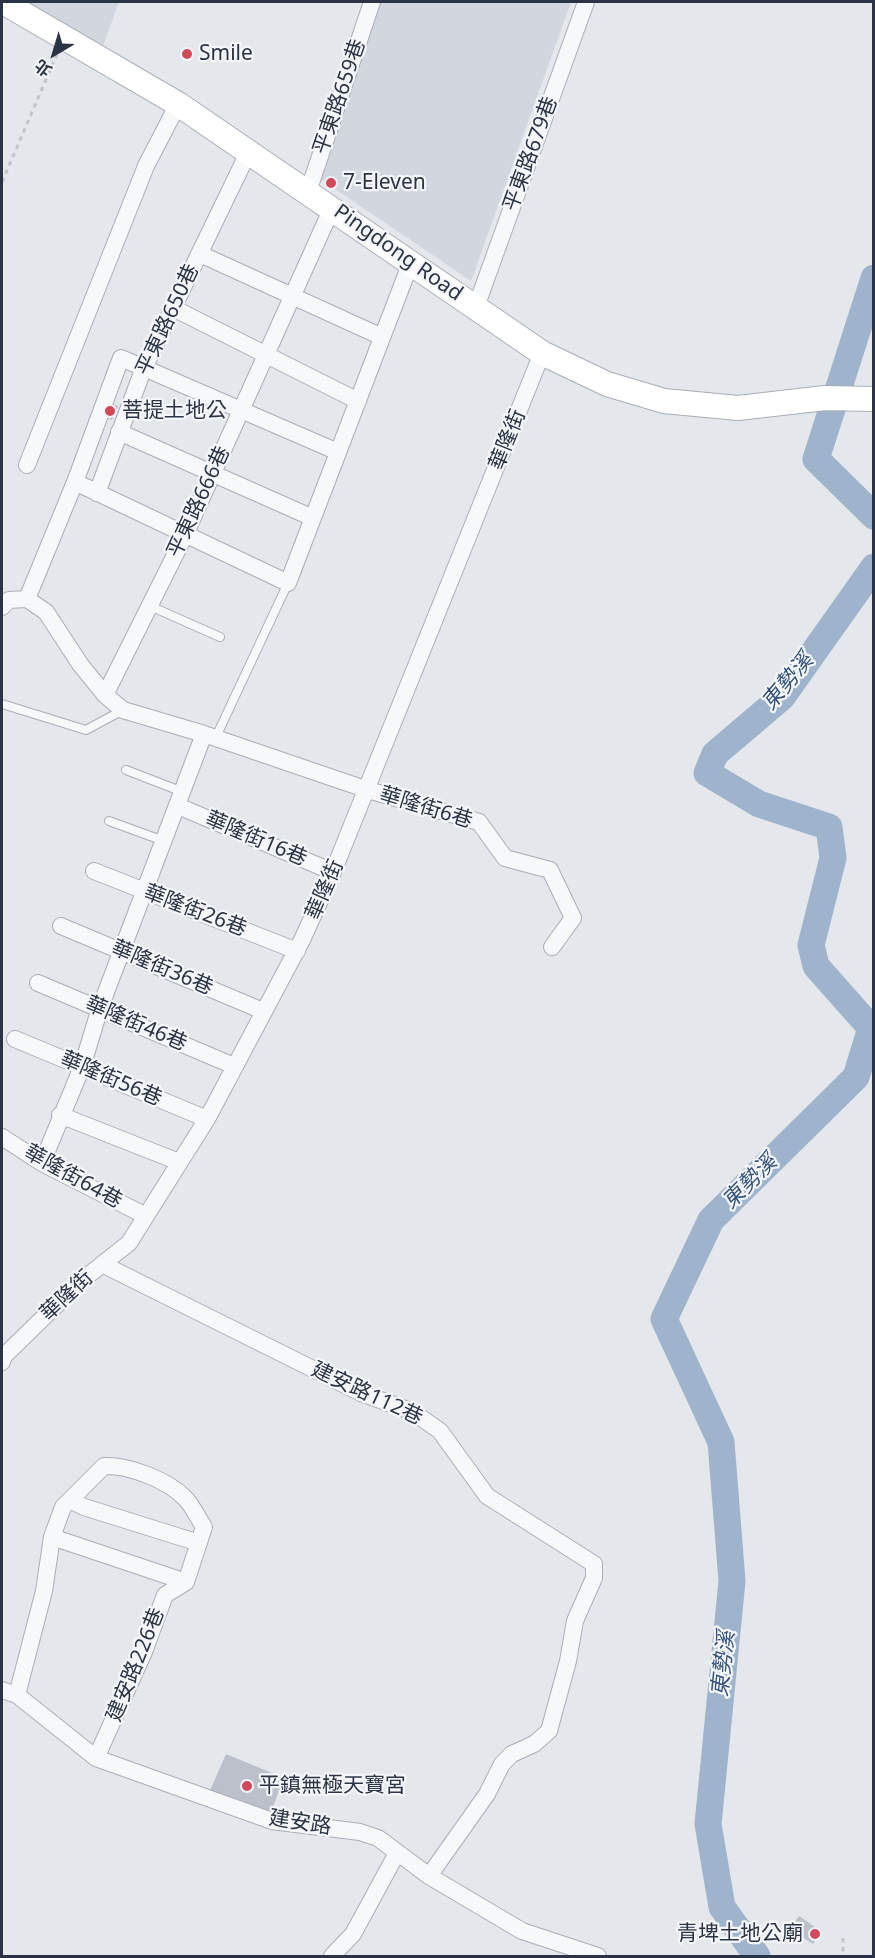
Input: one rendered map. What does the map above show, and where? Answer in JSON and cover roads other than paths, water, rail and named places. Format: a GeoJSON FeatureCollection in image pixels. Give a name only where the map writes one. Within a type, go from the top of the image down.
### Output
{"type":"FeatureCollection","features":[{"type":"Feature","properties":{"kind":"street","name":"Pingdong Road"},"geometry":{"type":"LineString","coordinates":[[3,2],[178,104],[542,353],[608,384],[664,401],[738,408],[825,398],[873,399]]}},
{"type":"Feature","properties":{"kind":"street","name":"平東路659巷"},"geometry":{"type":"LineString","coordinates":[[308,192],[372,2]]}},
{"type":"Feature","properties":{"kind":"street","name":"平東路679巷"},"geometry":{"type":"LineString","coordinates":[[476,307],[586,2]]}},
{"type":"Feature","properties":{"kind":"street"},"geometry":{"type":"LineString","coordinates":[[27,465],[146,166],[178,104]]}},
{"type":"Feature","properties":{"kind":"street","name":"平東路650巷"},"geometry":{"type":"LineString","coordinates":[[97,493],[143,370],[249,151]]}},
{"type":"Feature","properties":{"kind":"street","name":"平東路666巷"},"geometry":{"type":"LineString","coordinates":[[105,695],[185,535],[332,208]]}},
{"type":"Feature","properties":{"kind":"street"},"geometry":{"type":"LineString","coordinates":[[200,254],[382,337]]}},
{"type":"Feature","properties":{"kind":"street"},"geometry":{"type":"LineString","coordinates":[[75,482],[288,583],[411,262]]}},
{"type":"Feature","properties":{"kind":"street"},"geometry":{"type":"LineString","coordinates":[[173,308],[358,401]]}},
{"type":"Feature","properties":{"kind":"street","name":"華隆街"},"geometry":{"type":"LineString","coordinates":[[2,1358],[81,1281],[129,1243],[207,1119],[297,951],[333,872],[368,790],[542,353]]}},
{"type":"Feature","properties":{"kind":"street"},"geometry":{"type":"LineString","coordinates":[[27,599],[75,482],[121,358],[143,370],[338,452]]}},
{"type":"Feature","properties":{"kind":"street"},"geometry":{"type":"LineString","coordinates":[[120,432],[313,518]]}},
{"type":"Feature","properties":{"kind":"street"},"geometry":{"type":"LineString","coordinates":[[2,607],[9,600],[27,599],[46,612],[80,664],[105,695],[123,710]]}},
{"type":"Feature","properties":{"kind":"street","name":"華隆街6巷"},"geometry":{"type":"LineString","coordinates":[[123,710],[210,736],[368,790],[479,822],[505,858],[550,870],[573,918],[552,947]]}},
{"type":"Feature","properties":{"kind":"street"},"geometry":{"type":"LineString","coordinates":[[42,1163],[60,1115],[82,1067],[100,1008],[144,891],[181,799],[210,736]]}},
{"type":"Feature","properties":{"kind":"street","name":"華隆街16巷"},"geometry":{"type":"LineString","coordinates":[[181,799],[333,872]]}},
{"type":"Feature","properties":{"kind":"street","name":"華隆街26巷"},"geometry":{"type":"LineString","coordinates":[[94,872],[297,951]]}},
{"type":"Feature","properties":{"kind":"street","name":"華隆街36巷"},"geometry":{"type":"LineString","coordinates":[[61,926],[263,1011]]}},
{"type":"Feature","properties":{"kind":"street","name":"華隆街46巷"},"geometry":{"type":"LineString","coordinates":[[38,983],[234,1066]]}},
{"type":"Feature","properties":{"kind":"street","name":"華隆街56巷"},"geometry":{"type":"LineString","coordinates":[[15,1039],[207,1119]]}},
{"type":"Feature","properties":{"kind":"street"},"geometry":{"type":"LineString","coordinates":[[60,1115],[179,1162]]}},
{"type":"Feature","properties":{"kind":"street","name":"華隆街64巷"},"geometry":{"type":"LineString","coordinates":[[2,1137],[42,1163],[146,1216]]}},
{"type":"Feature","properties":{"kind":"street","name":"建安路112巷"},"geometry":{"type":"LineString","coordinates":[[102,1264],[362,1394],[413,1412],[440,1431],[456,1457],[487,1496],[594,1564],[594,1578],[575,1621],[568,1661],[549,1731],[534,1744],[512,1754],[502,1764],[487,1794],[429,1876]]}},
{"type":"Feature","properties":{"kind":"street"},"geometry":{"type":"LineString","coordinates":[[9,1693],[44,1591],[52,1537],[63,1507],[104,1466],[118,1466],[164,1483],[185,1499],[204,1527],[186,1582],[52,1537]]}},
{"type":"Feature","properties":{"kind":"street"},"geometry":{"type":"LineString","coordinates":[[70,1500],[84,1507],[199,1543]]}},
{"type":"Feature","properties":{"kind":"street","name":"建安路226巷"},"geometry":{"type":"LineString","coordinates":[[96,1758],[144,1652],[165,1595],[186,1582]]}},
{"type":"Feature","properties":{"kind":"street","name":"建安路"},"geometry":{"type":"LineString","coordinates":[[9,1693],[96,1758],[272,1821],[360,1832],[378,1838],[429,1876],[522,1931],[598,1956]]}},
{"type":"Feature","properties":{"kind":"street"},"geometry":{"type":"LineString","coordinates":[[332,1956],[353,1934],[397,1853]]}},
{"type":"Feature","properties":{"kind":"lane"},"geometry":{"type":"LineString","coordinates":[[210,736],[288,583]]}},
{"type":"Feature","properties":{"kind":"lane"},"geometry":{"type":"LineString","coordinates":[[150,606],[220,637]]}},
{"type":"Feature","properties":{"kind":"lane"},"geometry":{"type":"LineString","coordinates":[[2,704],[86,730],[123,710]]}},
{"type":"Feature","properties":{"kind":"lane"},"geometry":{"type":"LineString","coordinates":[[126,770],[181,799]]}},
{"type":"Feature","properties":{"kind":"lane"},"geometry":{"type":"LineString","coordinates":[[109,821],[164,841]]}},
{"type":"Feature","properties":{"kind":"waterway","name":"東勢溪"},"geometry":{"type":"LineString","coordinates":[[874,278],[816,459],[874,516]]}},
{"type":"Feature","properties":{"kind":"waterway","name":"東勢溪"},"geometry":{"type":"LineString","coordinates":[[757,1956],[722,1907],[708,1824],[732,1581],[721,1442],[664,1319],[711,1220],[856,1077],[871,1028],[816,966],[811,945],[833,858],[829,827],[759,804],[707,773],[715,754],[782,697],[874,567]]}},
{"type":"Feature","properties":{"kind":"place","name":"Smile"},"geometry":{"type":"Point","coordinates":[187,54]}},
{"type":"Feature","properties":{"kind":"place","name":"7-Eleven"},"geometry":{"type":"Point","coordinates":[331,183]}},
{"type":"Feature","properties":{"kind":"place","name":"菩提土地公"},"geometry":{"type":"Point","coordinates":[110,411]}},
{"type":"Feature","properties":{"kind":"place","name":"平鎮無極天寶宮"},"geometry":{"type":"Point","coordinates":[247,1786]}},
{"type":"Feature","properties":{"kind":"place","name":"青埤土地公廟"},"geometry":{"type":"Point","coordinates":[815,1934]}}]}
